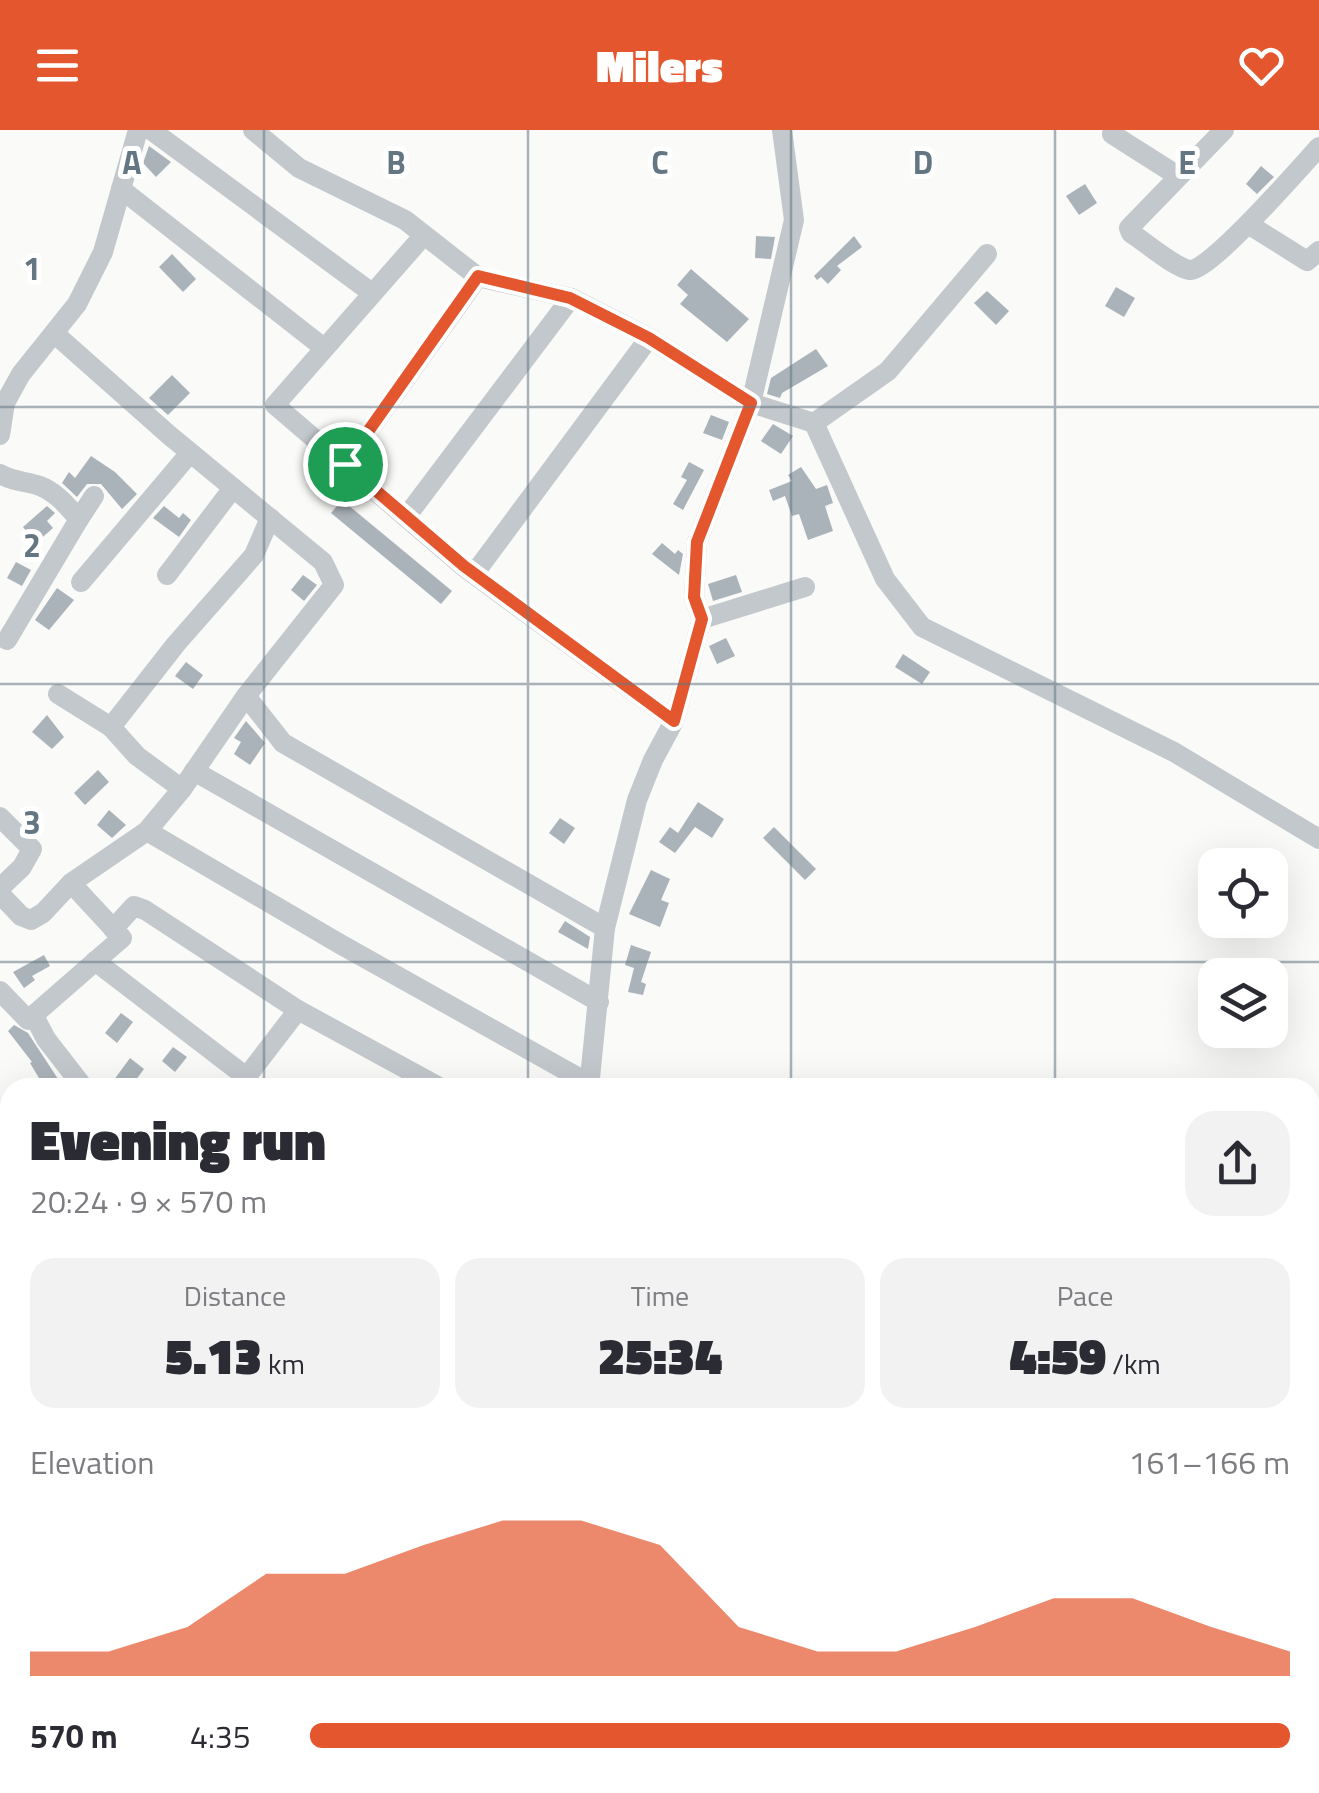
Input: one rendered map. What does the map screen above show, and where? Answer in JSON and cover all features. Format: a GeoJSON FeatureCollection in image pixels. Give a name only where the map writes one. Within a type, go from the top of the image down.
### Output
{"type":"FeatureCollection","features":[{"type":"Feature","properties":{"kind":"street"},"geometry":{"type":"LineString","coordinates":[[0,435],[5,403],[21,374],[77,304],[104,252],[138,130]]}},
{"type":"Feature","properties":{"kind":"street"},"geometry":{"type":"LineString","coordinates":[[151,130],[372,293]]}},
{"type":"Feature","properties":{"kind":"street"},"geometry":{"type":"LineString","coordinates":[[253,130],[299,168],[405,220],[478,276],[570,298],[649,338],[751,403],[814,424],[885,579],[922,627],[1174,752],[1319,838]]}},
{"type":"Feature","properties":{"kind":"street"},"geometry":{"type":"LineString","coordinates":[[593,1078],[606,928],[638,800],[674,721],[702,619],[694,597],[697,542],[751,403],[794,220],[782,130]]}},
{"type":"Feature","properties":{"kind":"street"},"geometry":{"type":"LineString","coordinates":[[1224,130],[1129,228],[1130,233],[1186,270],[1200,269],[1319,147]]}},
{"type":"Feature","properties":{"kind":"street"},"geometry":{"type":"LineString","coordinates":[[1112,134],[1178,176]]}},
{"type":"Feature","properties":{"kind":"street"},"geometry":{"type":"LineString","coordinates":[[121,189],[324,348]]}},
{"type":"Feature","properties":{"kind":"street"},"geometry":{"type":"LineString","coordinates":[[1248,224],[1306,260],[1319,251]]}},
{"type":"Feature","properties":{"kind":"street"},"geometry":{"type":"LineString","coordinates":[[424,235],[275,404],[474,574],[674,721]]}},
{"type":"Feature","properties":{"kind":"street"},"geometry":{"type":"LineString","coordinates":[[814,424],[888,372],[987,254]]}},
{"type":"Feature","properties":{"kind":"street"},"geometry":{"type":"LineString","coordinates":[[345,464],[478,276]]}},
{"type":"Feature","properties":{"kind":"street"},"geometry":{"type":"LineString","coordinates":[[406,517],[570,298]]}},
{"type":"Feature","properties":{"kind":"street"},"geometry":{"type":"LineString","coordinates":[[0,817],[32,849],[0,891],[21,916],[31,920],[70,883],[147,832],[246,696],[334,586],[323,562],[55,334]]}},
{"type":"Feature","properties":{"kind":"street"},"geometry":{"type":"LineString","coordinates":[[474,574],[649,338]]}},
{"type":"Feature","properties":{"kind":"street"},"geometry":{"type":"LineString","coordinates":[[82,582],[190,452]]}},
{"type":"Feature","properties":{"kind":"street"},"geometry":{"type":"LineString","coordinates":[[0,474],[18,484],[39,486],[64,502],[78,519]]}},
{"type":"Feature","properties":{"kind":"street"},"geometry":{"type":"LineString","coordinates":[[166,575],[233,488]]}},
{"type":"Feature","properties":{"kind":"street"},"geometry":{"type":"LineString","coordinates":[[7,640],[94,496]]}},
{"type":"Feature","properties":{"kind":"street"},"geometry":{"type":"LineString","coordinates":[[111,727],[176,644],[254,555],[270,518]]}},
{"type":"Feature","properties":{"kind":"street"},"geometry":{"type":"LineString","coordinates":[[702,619],[805,586]]}},
{"type":"Feature","properties":{"kind":"street"},"geometry":{"type":"LineString","coordinates":[[58,694],[111,727],[137,756],[599,1002]]}},
{"type":"Feature","properties":{"kind":"street"},"geometry":{"type":"LineString","coordinates":[[246,696],[284,743],[606,928]]}},
{"type":"Feature","properties":{"kind":"street"},"geometry":{"type":"LineString","coordinates":[[147,832],[578,1078]]}},
{"type":"Feature","properties":{"kind":"street"},"geometry":{"type":"LineString","coordinates":[[0,991],[28,1020],[122,938],[70,883]]}},
{"type":"Feature","properties":{"kind":"street"},"geometry":{"type":"LineString","coordinates":[[113,929],[134,906],[145,910],[298,1010],[423,1078]]}},
{"type":"Feature","properties":{"kind":"street"},"geometry":{"type":"LineString","coordinates":[[96,962],[237,1078]]}},
{"type":"Feature","properties":{"kind":"street"},"geometry":{"type":"LineString","coordinates":[[245,1078],[298,1010]]}},
{"type":"Feature","properties":{"kind":"street"},"geometry":{"type":"LineString","coordinates":[[34,1016],[76,1078]]}},
{"type":"Feature","properties":{"kind":"building"},"geometry":{"type":"Polygon","coordinates":[[[149,146],[171,162],[156,177],[143,163],[149,146]]]}},
{"type":"Feature","properties":{"kind":"building"},"geometry":{"type":"Polygon","coordinates":[[[1261,166],[1274,177],[1257,194],[1246,184],[1261,166]]]}},
{"type":"Feature","properties":{"kind":"building"},"geometry":{"type":"Polygon","coordinates":[[[1085,184],[1097,203],[1079,215],[1066,196],[1085,184]]]}},
{"type":"Feature","properties":{"kind":"building"},"geometry":{"type":"Polygon","coordinates":[[[756,236],[775,237],[771,259],[755,258],[756,236]]]}},
{"type":"Feature","properties":{"kind":"building"},"geometry":{"type":"Polygon","coordinates":[[[854,236],[862,247],[837,266],[841,270],[828,284],[821,277],[817,280],[814,276],[854,236]]]}},
{"type":"Feature","properties":{"kind":"building"},"geometry":{"type":"Polygon","coordinates":[[[172,254],[196,279],[183,292],[159,267],[172,254]]]}},
{"type":"Feature","properties":{"kind":"building"},"geometry":{"type":"Polygon","coordinates":[[[691,269],[749,319],[727,342],[680,304],[688,295],[677,285],[691,269]]]}},
{"type":"Feature","properties":{"kind":"building"},"geometry":{"type":"Polygon","coordinates":[[[1116,287],[1135,298],[1124,317],[1105,306],[1116,287]]]}},
{"type":"Feature","properties":{"kind":"building"},"geometry":{"type":"Polygon","coordinates":[[[987,291],[1009,311],[996,325],[974,303],[987,291]]]}},
{"type":"Feature","properties":{"kind":"building"},"geometry":{"type":"Polygon","coordinates":[[[816,349],[828,366],[782,393],[780,398],[767,394],[771,378],[816,349]]]}},
{"type":"Feature","properties":{"kind":"building"},"geometry":{"type":"Polygon","coordinates":[[[172,375],[190,393],[168,415],[149,398],[172,375]]]}},
{"type":"Feature","properties":{"kind":"building"},"geometry":{"type":"Polygon","coordinates":[[[711,415],[729,422],[722,440],[703,433],[711,415]]]}},
{"type":"Feature","properties":{"kind":"building"},"geometry":{"type":"Polygon","coordinates":[[[773,424],[793,436],[781,454],[761,441],[773,424]]]}},
{"type":"Feature","properties":{"kind":"building"},"geometry":{"type":"Polygon","coordinates":[[[91,456],[137,494],[122,509],[101,484],[87,484],[77,497],[62,483],[69,472],[75,478],[91,456]]]}},
{"type":"Feature","properties":{"kind":"building"},"geometry":{"type":"Polygon","coordinates":[[[689,462],[704,470],[683,510],[673,504],[687,480],[681,477],[689,462]]]}},
{"type":"Feature","properties":{"kind":"building"},"geometry":{"type":"Polygon","coordinates":[[[801,467],[816,489],[827,485],[833,503],[825,506],[833,531],[808,540],[799,514],[792,516],[785,496],[773,501],[769,490],[792,481],[788,475],[801,467]]]}},
{"type":"Feature","properties":{"kind":"building"},"geometry":{"type":"Polygon","coordinates":[[[342,500],[452,591],[441,604],[331,513],[342,500]]]}},
{"type":"Feature","properties":{"kind":"building"},"geometry":{"type":"Polygon","coordinates":[[[47,506],[55,513],[47,521],[53,528],[36,543],[23,527],[47,506]]]}},
{"type":"Feature","properties":{"kind":"building"},"geometry":{"type":"Polygon","coordinates":[[[164,506],[179,518],[183,513],[191,520],[179,537],[153,518],[164,506]]]}},
{"type":"Feature","properties":{"kind":"building"},"geometry":{"type":"Polygon","coordinates":[[[662,543],[675,554],[678,550],[683,554],[679,575],[652,554],[662,543]]]}},
{"type":"Feature","properties":{"kind":"building"},"geometry":{"type":"Polygon","coordinates":[[[16,562],[31,570],[22,586],[7,578],[16,562]]]}},
{"type":"Feature","properties":{"kind":"building"},"geometry":{"type":"Polygon","coordinates":[[[303,575],[317,585],[304,601],[291,590],[303,575]]]}},
{"type":"Feature","properties":{"kind":"building"},"geometry":{"type":"Polygon","coordinates":[[[736,575],[742,592],[713,601],[708,584],[736,575]]]}},
{"type":"Feature","properties":{"kind":"building"},"geometry":{"type":"Polygon","coordinates":[[[57,588],[74,600],[49,630],[35,620],[57,588]]]}},
{"type":"Feature","properties":{"kind":"building"},"geometry":{"type":"Polygon","coordinates":[[[726,638],[735,656],[717,664],[709,646],[726,638]]]}},
{"type":"Feature","properties":{"kind":"building"},"geometry":{"type":"Polygon","coordinates":[[[903,654],[930,672],[922,684],[895,667],[903,654]]]}},
{"type":"Feature","properties":{"kind":"building"},"geometry":{"type":"Polygon","coordinates":[[[186,662],[203,675],[193,689],[175,676],[186,662]]]}},
{"type":"Feature","properties":{"kind":"building"},"geometry":{"type":"Polygon","coordinates":[[[47,715],[64,737],[52,749],[32,732],[47,715]]]}},
{"type":"Feature","properties":{"kind":"building"},"geometry":{"type":"Polygon","coordinates":[[[246,721],[265,743],[250,765],[234,754],[241,742],[234,738],[246,721]]]}},
{"type":"Feature","properties":{"kind":"building"},"geometry":{"type":"Polygon","coordinates":[[[98,770],[109,782],[85,805],[74,793],[98,770]]]}},
{"type":"Feature","properties":{"kind":"building"},"geometry":{"type":"Polygon","coordinates":[[[698,802],[724,819],[712,838],[695,827],[675,853],[659,842],[670,827],[678,833],[698,802]]]}},
{"type":"Feature","properties":{"kind":"building"},"geometry":{"type":"Polygon","coordinates":[[[109,810],[126,825],[112,838],[97,825],[109,810]]]}},
{"type":"Feature","properties":{"kind":"building"},"geometry":{"type":"Polygon","coordinates":[[[560,818],[575,828],[564,844],[549,833],[560,818]]]}},
{"type":"Feature","properties":{"kind":"building"},"geometry":{"type":"Polygon","coordinates":[[[774,827],[816,869],[805,880],[763,838],[774,827]]]}},
{"type":"Feature","properties":{"kind":"building"},"geometry":{"type":"Polygon","coordinates":[[[651,870],[670,879],[661,900],[669,903],[660,927],[629,914],[651,870]]]}},
{"type":"Feature","properties":{"kind":"building"},"geometry":{"type":"Polygon","coordinates":[[[565,921],[590,937],[588,949],[558,932],[565,921]]]}},
{"type":"Feature","properties":{"kind":"building"},"geometry":{"type":"Polygon","coordinates":[[[631,945],[651,952],[641,982],[646,984],[643,995],[628,992],[634,968],[625,965],[631,945]]]}},
{"type":"Feature","properties":{"kind":"building"},"geometry":{"type":"Polygon","coordinates":[[[44,955],[50,966],[32,976],[35,980],[24,988],[13,972],[44,955]]]}},
{"type":"Feature","properties":{"kind":"building"},"geometry":{"type":"Polygon","coordinates":[[[121,1013],[133,1022],[117,1043],[105,1033],[121,1013]]]}},
{"type":"Feature","properties":{"kind":"building"},"geometry":{"type":"Polygon","coordinates":[[[14,1025],[28,1033],[57,1078],[39,1078],[8,1031],[14,1025]]]}},
{"type":"Feature","properties":{"kind":"building"},"geometry":{"type":"Polygon","coordinates":[[[173,1047],[187,1057],[175,1072],[162,1061],[173,1047]]]}},
{"type":"Feature","properties":{"kind":"building"},"geometry":{"type":"Polygon","coordinates":[[[130,1058],[144,1069],[137,1078],[115,1078],[130,1058]]]}},
{"type":"Feature","properties":{"kind":"route"},"geometry":{"type":"LineString","coordinates":[[478,276],[570,298],[649,338],[751,403],[697,542],[694,597],[702,619],[674,721],[464,566],[345,464],[478,276]]}}]}
